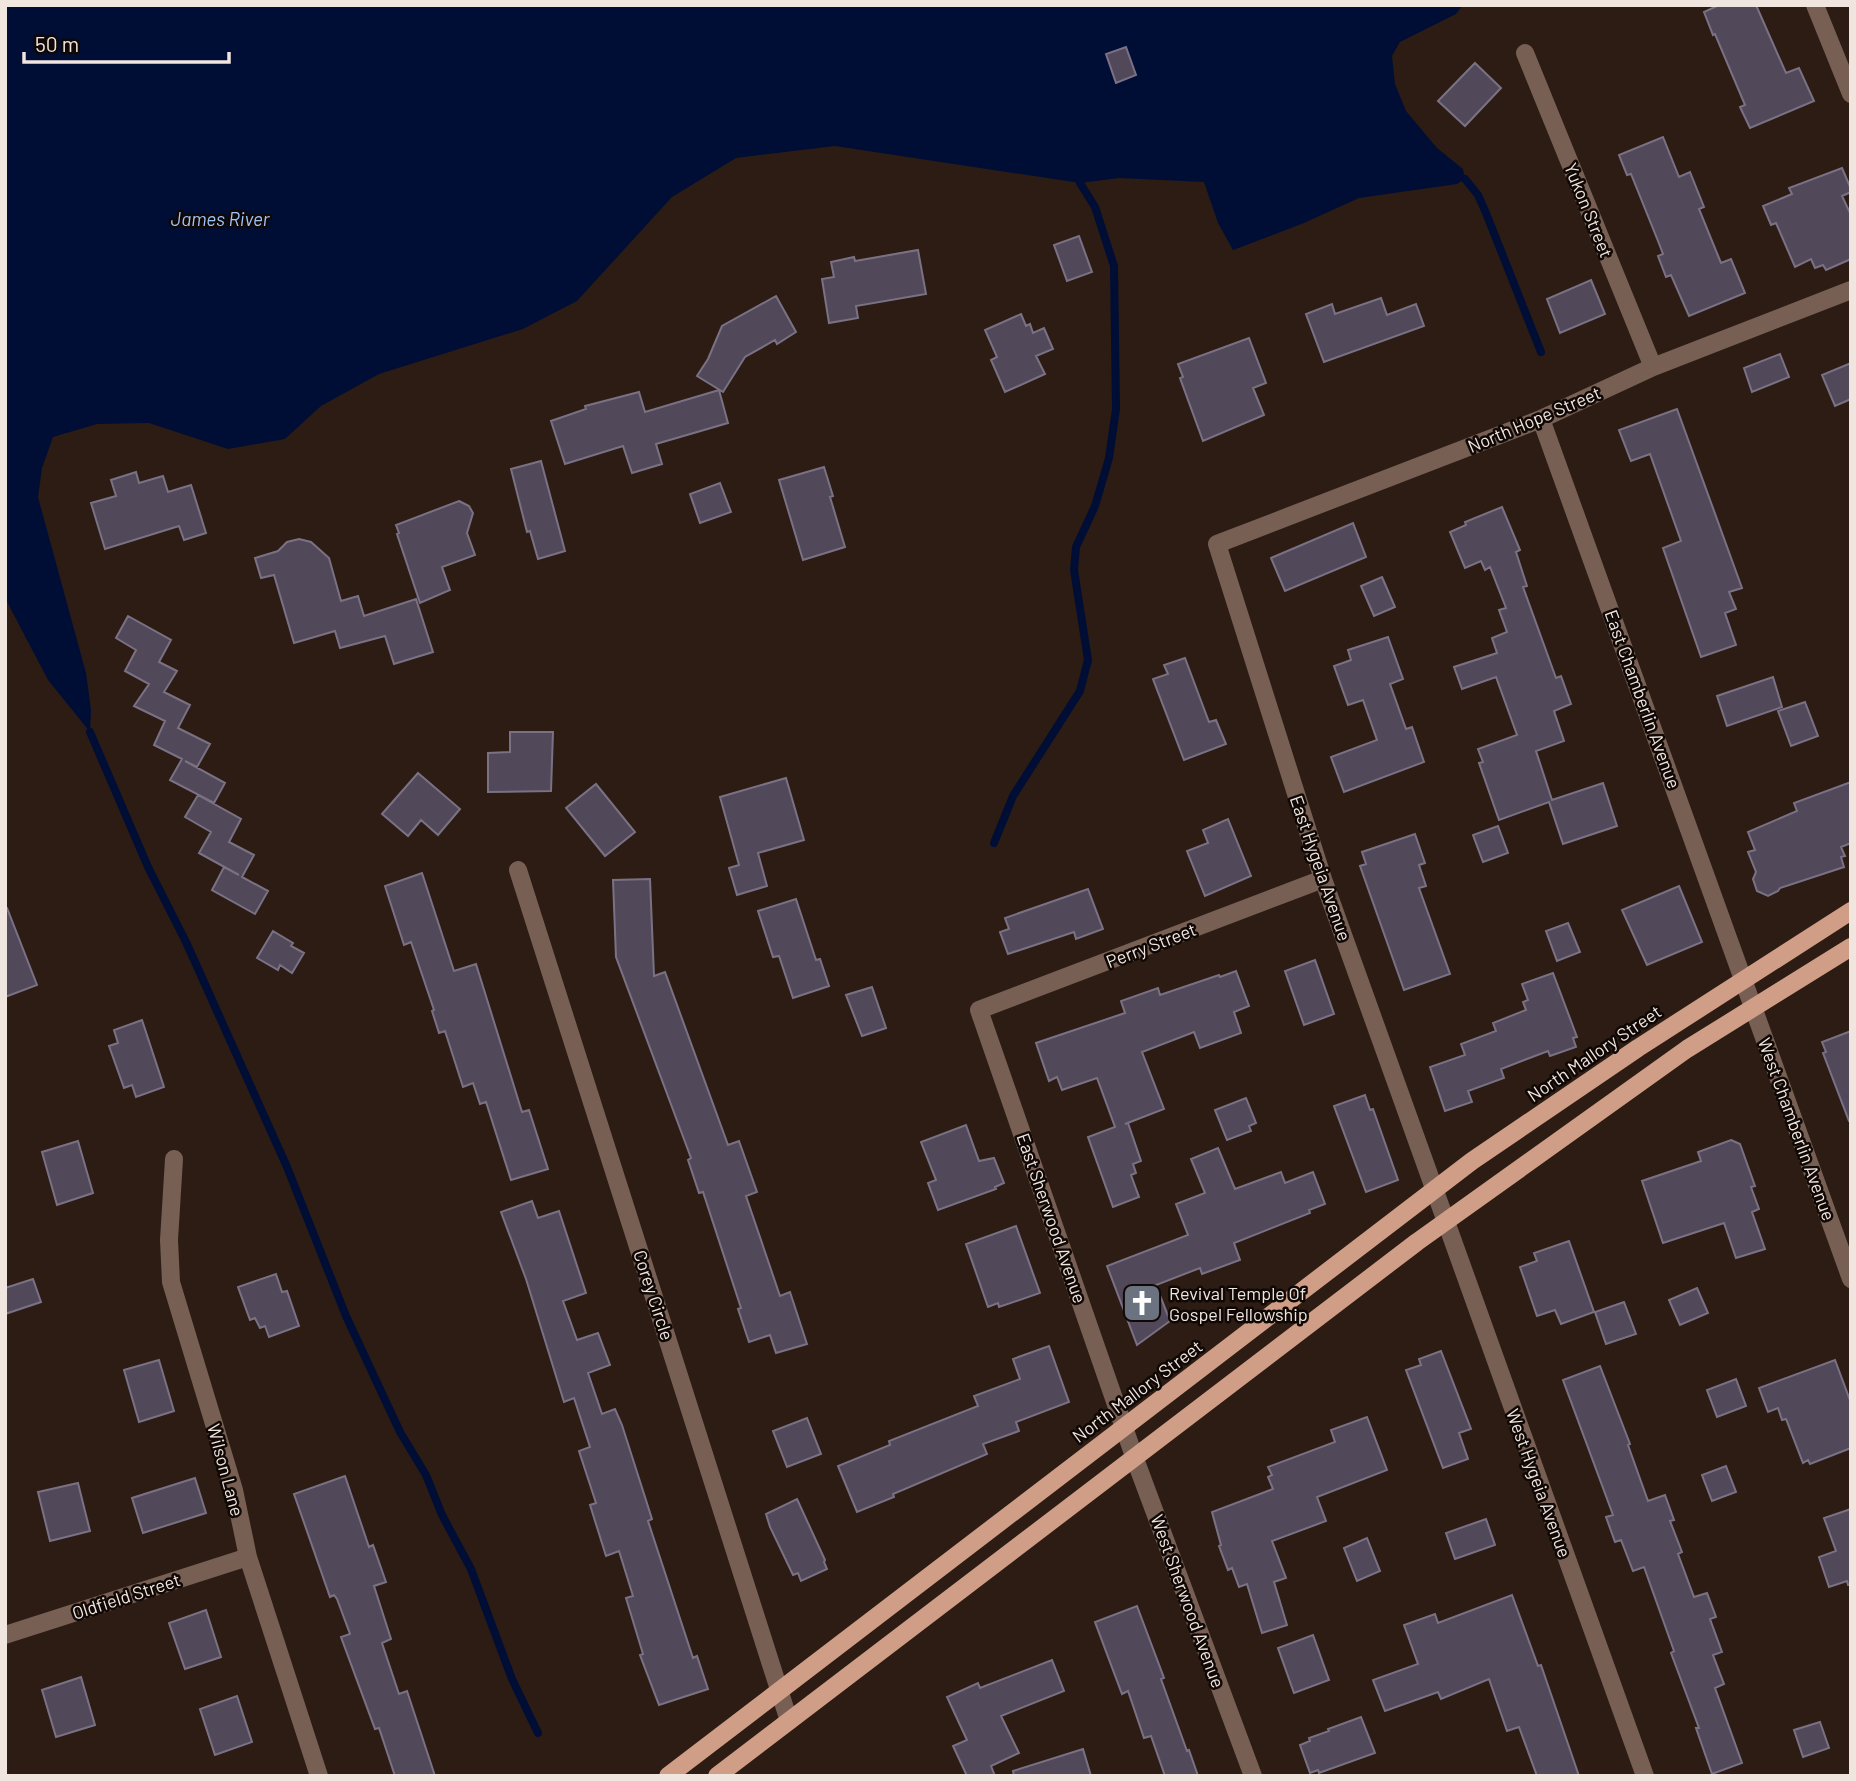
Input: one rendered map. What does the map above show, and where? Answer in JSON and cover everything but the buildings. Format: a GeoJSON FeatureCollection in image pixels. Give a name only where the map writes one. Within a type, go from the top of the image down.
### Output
{"type":"FeatureCollection","features":[{"type":"Feature","properties":{"kind":"main road","name":"North Mallory Street"},"geometry":{"type":"LineString","coordinates":[[668,1776],[1435,1190],[1554,1104],[1744,978],[1851,911]]}},
{"type":"Feature","properties":{"kind":"main road"},"geometry":{"type":"LineString","coordinates":[[717,1776],[1444,1222],[1666,1064],[1851,947]]}},
{"type":"Feature","properties":{"kind":"street"},"geometry":{"type":"LineString","coordinates":[[1815,5],[1851,94]]}},
{"type":"Feature","properties":{"kind":"street","name":"Yukon Street"},"geometry":{"type":"LineString","coordinates":[[1525,53],[1653,367]]}},
{"type":"Feature","properties":{"kind":"street","name":"North Hope Street"},"geometry":{"type":"LineString","coordinates":[[1217,544],[1541,419],[1653,367],[1851,290]]}},
{"type":"Feature","properties":{"kind":"street","name":"East Chamberlin Avenue"},"geometry":{"type":"LineString","coordinates":[[1541,419],[1744,978]]}},
{"type":"Feature","properties":{"kind":"street","name":"East Hygeia Avenue"},"geometry":{"type":"LineString","coordinates":[[1217,544],[1323,879],[1435,1190]]}},
{"type":"Feature","properties":{"kind":"street","name":"Corey Circle"},"geometry":{"type":"LineString","coordinates":[[518,870],[789,1721]]}},
{"type":"Feature","properties":{"kind":"street","name":"Perry Street"},"geometry":{"type":"LineString","coordinates":[[979,1010],[1323,879]]}},
{"type":"Feature","properties":{"kind":"street","name":"West Chamberlin Avenue"},"geometry":{"type":"LineString","coordinates":[[1744,978],[1851,1279]]}},
{"type":"Feature","properties":{"kind":"street","name":"East Sherwood Avenue"},"geometry":{"type":"LineString","coordinates":[[979,1010],[1125,1426]]}},
{"type":"Feature","properties":{"kind":"street","name":"Wilson Lane"},"geometry":{"type":"LineString","coordinates":[[174,1159],[169,1240],[171,1282],[234,1490],[248,1557],[319,1776]]}},
{"type":"Feature","properties":{"kind":"street","name":"West Hygeia Avenue"},"geometry":{"type":"LineString","coordinates":[[1435,1190],[1444,1222],[1645,1776]]}},
{"type":"Feature","properties":{"kind":"street","name":"West Sherwood Avenue"},"geometry":{"type":"LineString","coordinates":[[1125,1426],[1253,1776]]}},
{"type":"Feature","properties":{"kind":"street","name":"Oldfield Street"},"geometry":{"type":"LineString","coordinates":[[5,1635],[248,1557]]}},
{"type":"Feature","properties":{"kind":"water","name":"James River"},"geometry":{"type":"Polygon","coordinates":[[[5,5],[1463,5],[1456,14],[1400,42],[1392,56],[1395,84],[1406,111],[1437,148],[1463,169],[1465,179],[1457,184],[1359,198],[1304,223],[1233,250],[1218,223],[1204,182],[1119,178],[1080,183],[835,146],[736,158],[672,197],[577,301],[523,329],[379,374],[321,406],[285,439],[228,449],[149,423],[97,424],[53,437],[42,468],[38,497],[86,673],[91,710],[90,732],[48,680],[5,598],[5,5]]]}},
{"type":"Feature","properties":{"kind":"waterway"},"geometry":{"type":"LineString","coordinates":[[1465,179],[1478,195],[1486,213],[1541,352]]}},
{"type":"Feature","properties":{"kind":"waterway"},"geometry":{"type":"LineString","coordinates":[[994,843],[1013,796],[1080,691],[1088,660],[1074,570],[1076,547],[1095,506],[1109,458],[1116,409],[1114,266],[1095,207],[1080,183]]}},
{"type":"Feature","properties":{"kind":"waterway"},"geometry":{"type":"LineString","coordinates":[[90,732],[148,867],[186,942],[287,1167],[346,1316],[400,1432],[426,1475],[442,1515],[471,1569],[512,1679],[538,1733]]}},
{"type":"Feature","properties":{"kind":"place","name":"Revival Temple Of Gospel Fellowship"},"geometry":{"type":"Point","coordinates":[1142,1303]}}]}
